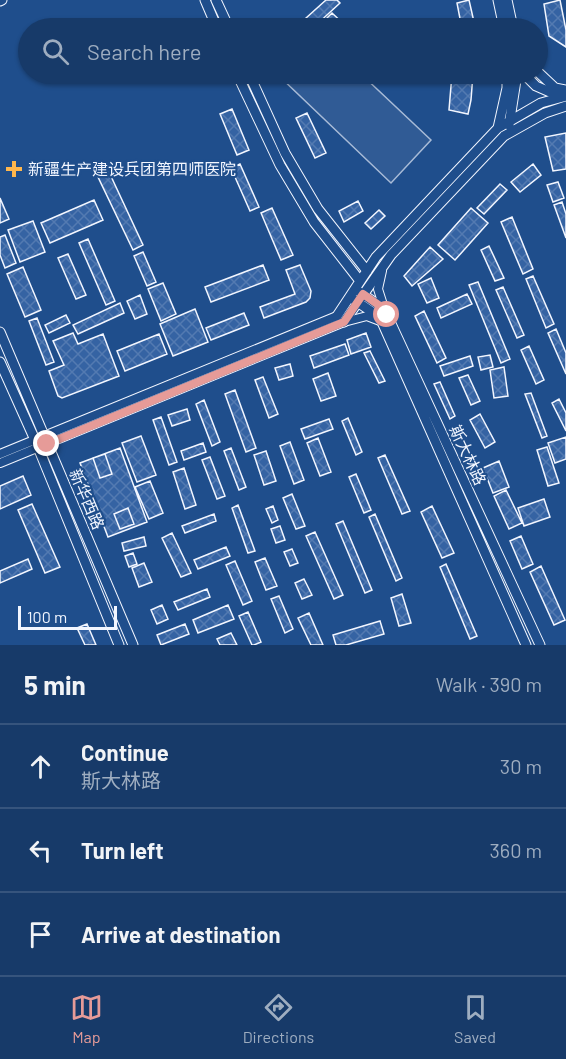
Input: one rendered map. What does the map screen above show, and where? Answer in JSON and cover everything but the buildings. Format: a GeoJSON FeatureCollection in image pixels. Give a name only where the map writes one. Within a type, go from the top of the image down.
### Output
{"type":"FeatureCollection","features":[{"type":"Feature","properties":{"kind":"main road"},"geometry":{"type":"LineString","coordinates":[[205,0],[213,18]]}},
{"type":"Feature","properties":{"kind":"main road"},"geometry":{"type":"LineString","coordinates":[[216,0],[224,18]]}},
{"type":"Feature","properties":{"kind":"main road"},"geometry":{"type":"LineString","coordinates":[[498,0],[502,18]]}},
{"type":"Feature","properties":{"kind":"main road"},"geometry":{"type":"LineString","coordinates":[[507,0],[511,18]]}},
{"type":"Feature","properties":{"kind":"main road"},"geometry":{"type":"LineString","coordinates":[[548,82],[565,97]]}},
{"type":"Feature","properties":{"kind":"main road","name":"斯大林路"},"geometry":{"type":"LineString","coordinates":[[242,84],[280,165],[314,222],[357,292],[375,314],[384,319],[540,645]]}},
{"type":"Feature","properties":{"kind":"main road"},"geometry":{"type":"LineString","coordinates":[[254,84],[285,153],[318,209],[367,271]]}},
{"type":"Feature","properties":{"kind":"main road"},"geometry":{"type":"LineString","coordinates":[[498,128],[507,84]]}},
{"type":"Feature","properties":{"kind":"main road"},"geometry":{"type":"LineString","coordinates":[[509,133],[508,122],[515,84]]}},
{"type":"Feature","properties":{"kind":"main road"},"geometry":{"type":"LineString","coordinates":[[534,84],[565,97]]}},
{"type":"Feature","properties":{"kind":"main road"},"geometry":{"type":"LineString","coordinates":[[341,319],[367,271],[385,248],[498,128],[541,103],[565,97]]}},
{"type":"Feature","properties":{"kind":"main road"},"geometry":{"type":"LineString","coordinates":[[357,292],[504,136],[545,113],[565,97]]}},
{"type":"Feature","properties":{"kind":"main road","name":"斯大林路"},"geometry":{"type":"LineString","coordinates":[[384,319],[526,645]]}},
{"type":"Feature","properties":{"kind":"main road","name":"新华西路"},"geometry":{"type":"LineString","coordinates":[[0,332],[119,645]]}},
{"type":"Feature","properties":{"kind":"main road","name":"新华西路"},"geometry":{"type":"LineString","coordinates":[[0,362],[41,442],[133,645]]}},
{"type":"Feature","properties":{"kind":"street"},"geometry":{"type":"LineString","coordinates":[[0,463],[41,442],[341,319],[367,316],[384,319],[378,289],[384,264]]}},
{"type":"Feature","properties":{"kind":"street"},"geometry":{"type":"LineString","coordinates":[[0,454],[41,442]]}},
{"type":"Feature","properties":{"kind":"shaded area"},"geometry":{"type":"Polygon","coordinates":[[[287,84],[372,84],[431,140],[391,183],[287,84]]]}},
{"type":"Feature","properties":{"kind":"place","name":"新疆生产建设兵团第四师医院"},"geometry":{"type":"Point","coordinates":[14,169]}},
{"type":"Feature","properties":{"kind":"route"},"geometry":{"type":"LineString","coordinates":[[47,444],[344,322],[363,294],[380,306],[387,315]]}}]}
